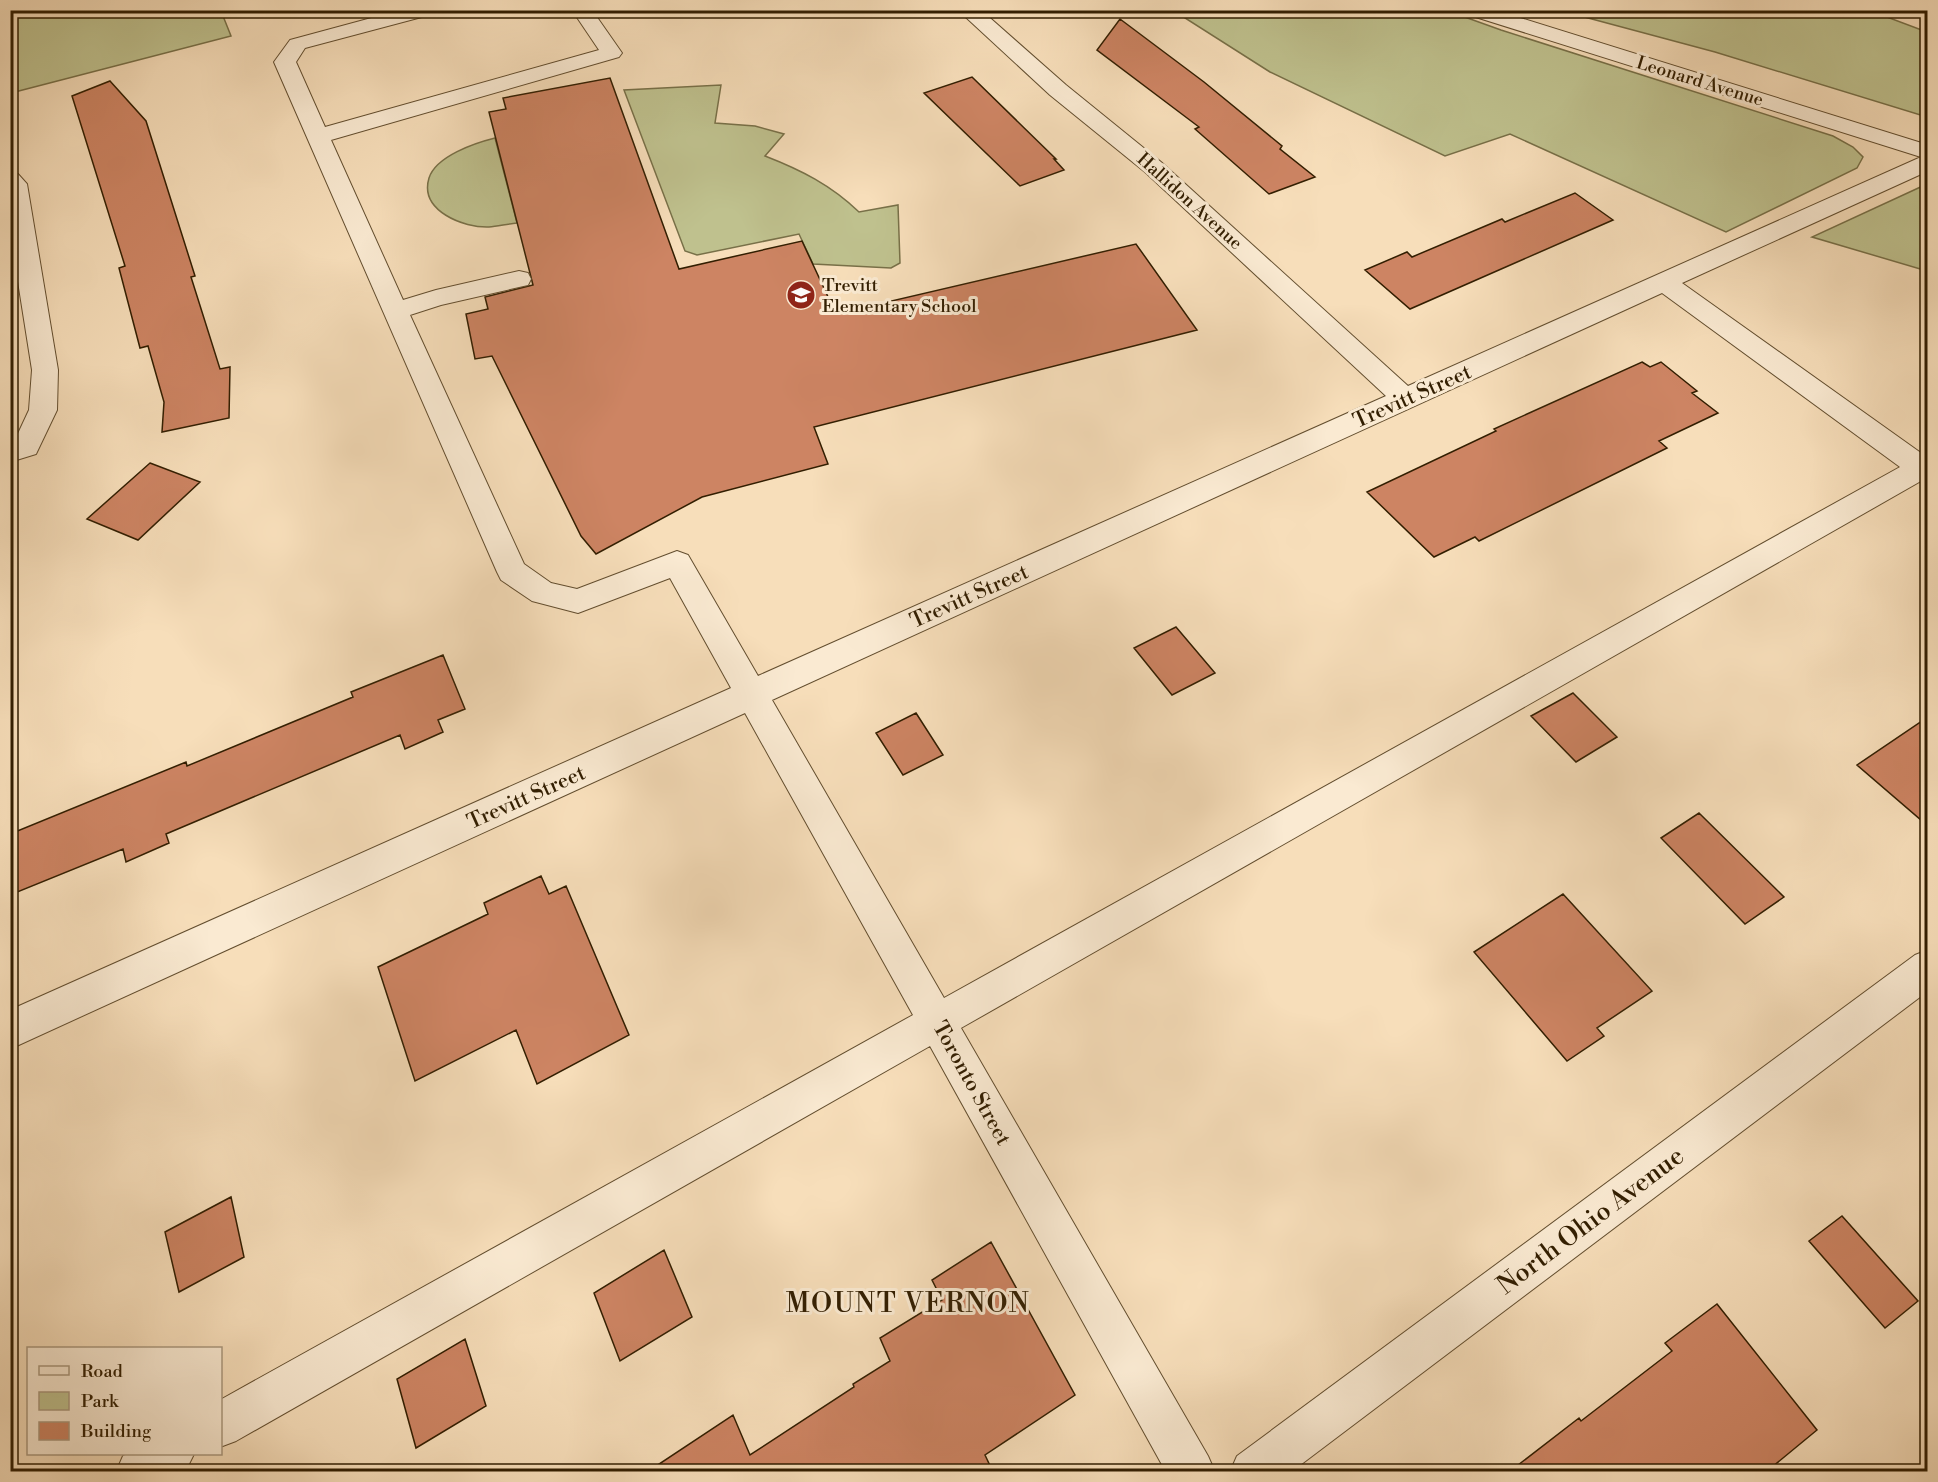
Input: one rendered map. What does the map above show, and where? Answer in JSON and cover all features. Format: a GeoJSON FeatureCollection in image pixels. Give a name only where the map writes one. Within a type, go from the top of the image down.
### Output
{"type":"FeatureCollection","features":[{"type":"Feature","properties":{"kind":"street"},"geometry":{"type":"LineString","coordinates":[[426,10],[297,44],[285,62],[396,310],[436,298],[519,279]]}},
{"type":"Feature","properties":{"kind":"street"},"geometry":{"type":"LineString","coordinates":[[319,136],[612,53],[582,10]]}},
{"type":"Feature","properties":{"kind":"street","name":"Hallidon Avenue"},"geometry":{"type":"LineString","coordinates":[[968,10],[1058,90],[1152,167],[1406,399]]}},
{"type":"Feature","properties":{"kind":"street","name":"Leonard Avenue"},"geometry":{"type":"LineString","coordinates":[[1473,10],[1928,152]]}},
{"type":"Feature","properties":{"kind":"street","name":"Trevitt Street"},"geometry":{"type":"LineString","coordinates":[[10,1030],[1928,162]]}},
{"type":"Feature","properties":{"kind":"street"},"geometry":{"type":"LineString","coordinates":[[10,179],[15,184],[45,370],[43,410],[18,449]]}},
{"type":"Feature","properties":{"kind":"street"},"geometry":{"type":"LineString","coordinates":[[222,1424],[1924,466],[1664,282]]}},
{"type":"Feature","properties":{"kind":"street","name":"Toronto Street"},"geometry":{"type":"LineString","coordinates":[[396,310],[512,572],[543,593],[578,600],[677,563],[1192,1472]]}},
{"type":"Feature","properties":{"kind":"street","name":"North Ohio Avenue"},"geometry":{"type":"LineString","coordinates":[[1253,1472],[1928,968]]}},
{"type":"Feature","properties":{"kind":"street"},"geometry":{"type":"LineString","coordinates":[[139,1472],[169,1455]]}},
{"type":"Feature","properties":{"kind":"path"},"geometry":{"type":"LineString","coordinates":[[10,21],[21,10]]}},
{"type":"Feature","properties":{"kind":"green space"},"geometry":{"type":"Polygon","coordinates":[[[11,10],[221,11],[231,36],[11,93],[11,10]]]}},
{"type":"Feature","properties":{"kind":"green space"},"geometry":{"type":"Polygon","coordinates":[[[1174,11],[1448,11],[1833,136],[1853,147],[1863,157],[1857,168],[1726,232],[1510,134],[1445,156],[1270,72],[1174,11]]]}},
{"type":"Feature","properties":{"kind":"green space"},"geometry":{"type":"Polygon","coordinates":[[[1562,11],[1871,11],[1927,32],[1927,117],[1715,52],[1562,11]]]}},
{"type":"Feature","properties":{"kind":"green space"},"geometry":{"type":"Polygon","coordinates":[[[721,85],[715,123],[755,126],[784,134],[765,156],[815,179],[838,194],[859,212],[898,205],[900,263],[891,268],[813,264],[799,234],[697,255],[685,251],[624,90],[721,85]]]}},
{"type":"Feature","properties":{"kind":"green space"},"geometry":{"type":"Polygon","coordinates":[[[495,138],[517,223],[479,227],[456,221],[437,208],[431,200],[428,190],[429,178],[439,163],[448,157],[477,143],[495,138]]]}},
{"type":"Feature","properties":{"kind":"green space"},"geometry":{"type":"Polygon","coordinates":[[[1927,184],[1927,271],[1812,237],[1927,184]]]}},
{"type":"Feature","properties":{"kind":"building"},"geometry":{"type":"Polygon","coordinates":[[[1120,19],[1204,82],[1282,146],[1280,149],[1315,177],[1269,194],[1195,129],[1199,127],[1097,50],[1120,19]]]}},
{"type":"Feature","properties":{"kind":"building"},"geometry":{"type":"Polygon","coordinates":[[[972,77],[1056,159],[1054,159],[1064,170],[1020,186],[924,93],[972,77]]]}},
{"type":"Feature","properties":{"kind":"building"},"geometry":{"type":"Polygon","coordinates":[[[610,78],[679,269],[802,241],[836,314],[1136,244],[1197,330],[814,427],[828,464],[702,497],[596,554],[581,536],[492,356],[475,359],[466,314],[488,309],[485,297],[533,285],[489,112],[506,109],[503,98],[610,78]]]}},
{"type":"Feature","properties":{"kind":"building"},"geometry":{"type":"Polygon","coordinates":[[[110,81],[146,121],[195,276],[191,277],[220,369],[230,367],[229,418],[162,432],[164,402],[148,346],[140,348],[119,268],[125,266],[72,96],[110,81]]]}},
{"type":"Feature","properties":{"kind":"building"},"geometry":{"type":"Polygon","coordinates":[[[1575,193],[1613,220],[1410,309],[1365,270],[1407,252],[1412,257],[1502,219],[1505,222],[1575,193]]]}},
{"type":"Feature","properties":{"kind":"building"},"geometry":{"type":"Polygon","coordinates":[[[1642,362],[1650,367],[1661,362],[1697,391],[1692,393],[1718,413],[1659,441],[1667,448],[1479,541],[1475,537],[1434,557],[1367,492],[1496,431],[1494,429],[1642,362]]]}},
{"type":"Feature","properties":{"kind":"building"},"geometry":{"type":"Polygon","coordinates":[[[150,463],[200,482],[138,540],[87,519],[150,463]]]}},
{"type":"Feature","properties":{"kind":"building"},"geometry":{"type":"Polygon","coordinates":[[[1176,627],[1215,673],[1172,695],[1134,648],[1176,627]]]}},
{"type":"Feature","properties":{"kind":"building"},"geometry":{"type":"Polygon","coordinates":[[[443,655],[465,709],[438,720],[443,732],[405,749],[400,735],[166,834],[169,843],[126,862],[123,849],[10,895],[10,834],[186,762],[187,766],[353,697],[351,692],[443,655]]]}},
{"type":"Feature","properties":{"kind":"building"},"geometry":{"type":"Polygon","coordinates":[[[1573,693],[1617,737],[1576,762],[1531,716],[1573,693]]]}},
{"type":"Feature","properties":{"kind":"building"},"geometry":{"type":"Polygon","coordinates":[[[916,713],[943,755],[903,775],[876,733],[916,713]]]}},
{"type":"Feature","properties":{"kind":"building"},"geometry":{"type":"Polygon","coordinates":[[[1928,717],[1928,826],[1857,765],[1928,717]]]}},
{"type":"Feature","properties":{"kind":"building"},"geometry":{"type":"Polygon","coordinates":[[[1699,813],[1784,897],[1745,924],[1661,838],[1699,813]]]}},
{"type":"Feature","properties":{"kind":"building"},"geometry":{"type":"Polygon","coordinates":[[[541,876],[549,894],[566,886],[629,1035],[537,1084],[516,1030],[415,1081],[378,967],[488,914],[484,903],[541,876]]]}},
{"type":"Feature","properties":{"kind":"building"},"geometry":{"type":"Polygon","coordinates":[[[1563,894],[1652,991],[1597,1028],[1604,1036],[1567,1061],[1474,952],[1563,894]]]}},
{"type":"Feature","properties":{"kind":"building"},"geometry":{"type":"Polygon","coordinates":[[[231,1197],[244,1257],[179,1292],[165,1232],[231,1197]]]}},
{"type":"Feature","properties":{"kind":"building"},"geometry":{"type":"Polygon","coordinates":[[[1842,1216],[1918,1301],[1885,1328],[1809,1241],[1842,1216]]]}},
{"type":"Feature","properties":{"kind":"building"},"geometry":{"type":"Polygon","coordinates":[[[991,1242],[1075,1395],[985,1455],[993,1472],[647,1472],[733,1415],[750,1455],[854,1387],[853,1384],[890,1361],[880,1338],[942,1300],[932,1280],[991,1242]]]}},
{"type":"Feature","properties":{"kind":"building"},"geometry":{"type":"Polygon","coordinates":[[[664,1250],[692,1317],[620,1361],[594,1293],[664,1250]]]}},
{"type":"Feature","properties":{"kind":"building"},"geometry":{"type":"Polygon","coordinates":[[[1717,1304],[1817,1430],[1766,1472],[1509,1472],[1579,1418],[1581,1421],[1672,1351],[1665,1343],[1717,1304]]]}},
{"type":"Feature","properties":{"kind":"building"},"geometry":{"type":"Polygon","coordinates":[[[465,1339],[486,1406],[416,1448],[397,1379],[465,1339]]]}},
{"type":"Feature","properties":{"kind":"place","name":"Trevitt Elementary School"},"geometry":{"type":"Point","coordinates":[801,295]}},
{"type":"Feature","properties":{"kind":"district","name":"MOUNT VERNON"},"geometry":{"type":"Point","coordinates":[908,1303]}}]}
